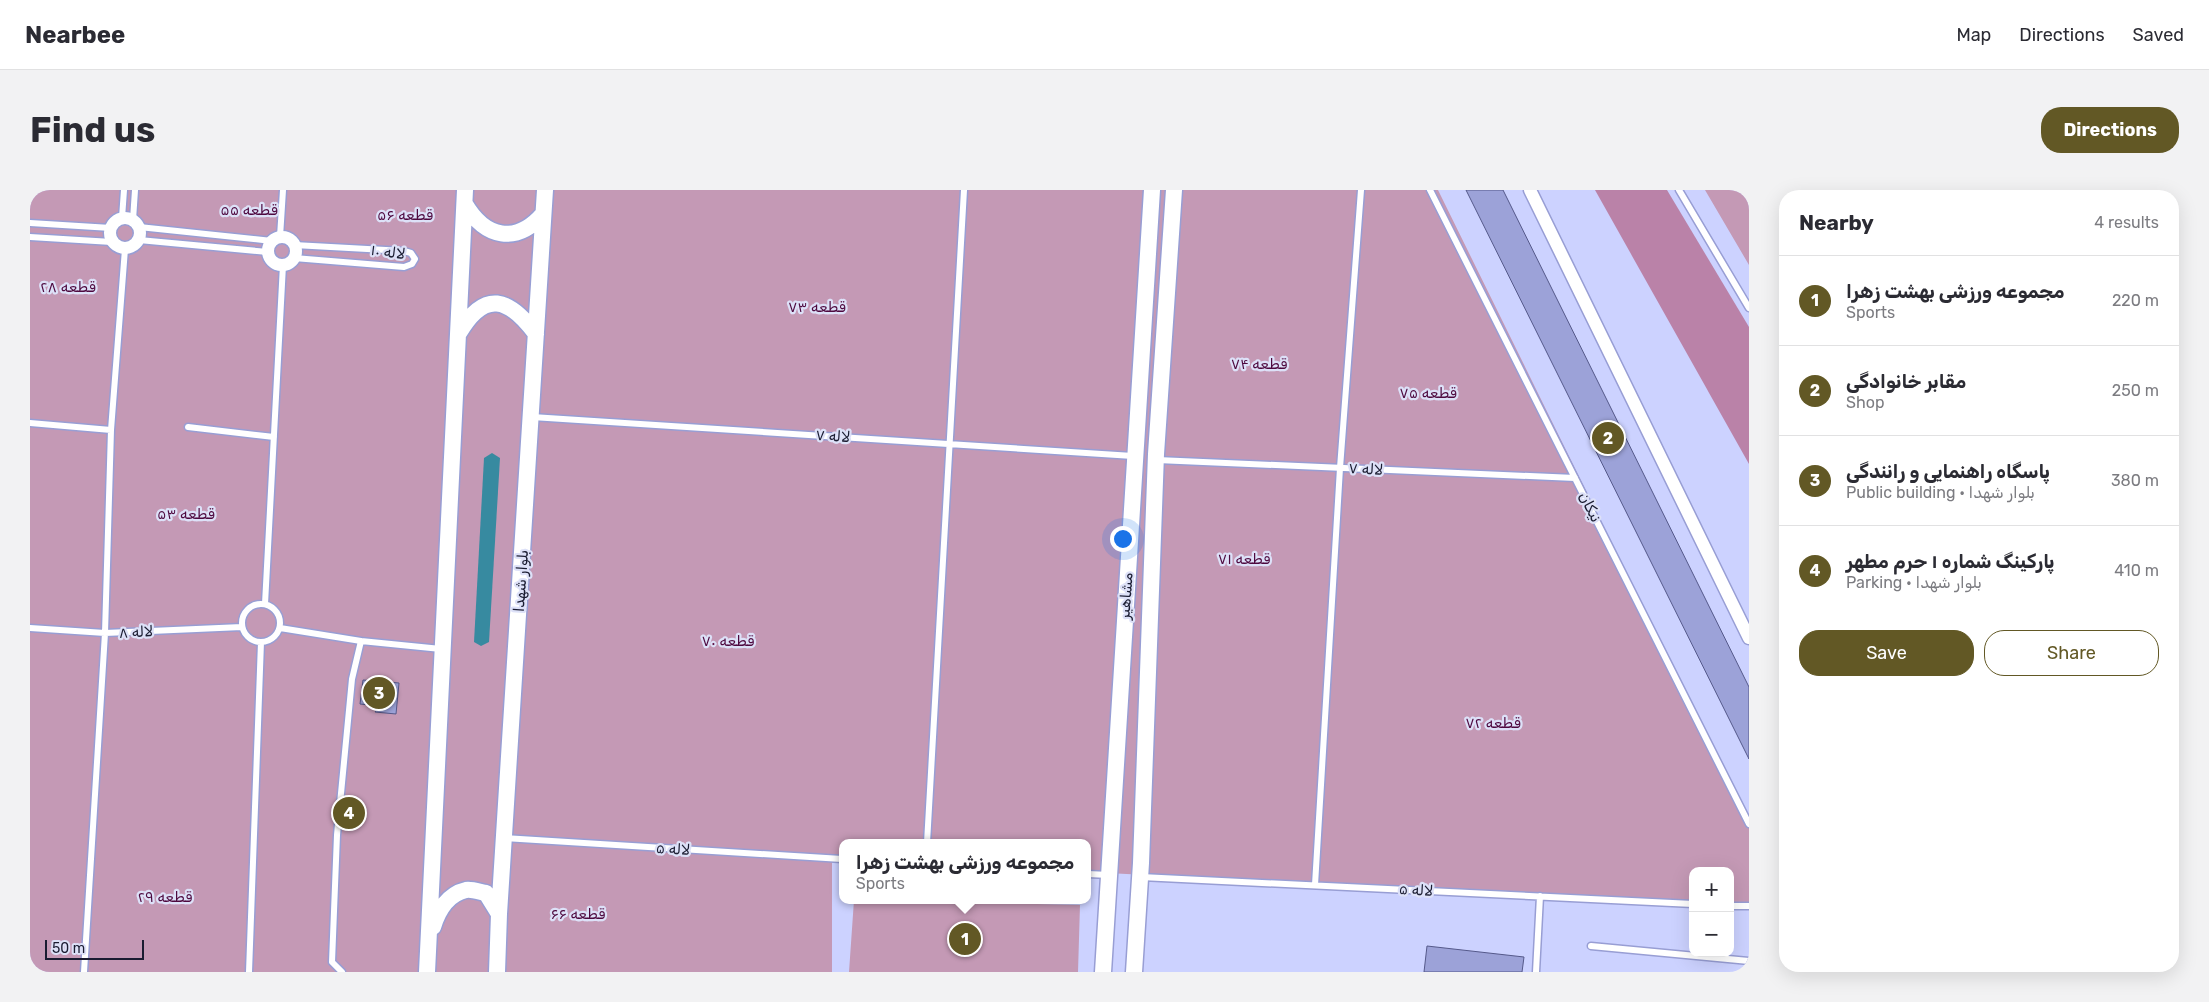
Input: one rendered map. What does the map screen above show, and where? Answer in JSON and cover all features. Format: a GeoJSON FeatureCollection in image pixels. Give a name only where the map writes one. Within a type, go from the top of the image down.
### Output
{"type":"FeatureCollection","features":[{"type":"Feature","properties":{"kind":"street","name":"بلوار شهدا"},"geometry":{"type":"LineString","coordinates":[[497,972],[498,914],[545,190]]}},
{"type":"Feature","properties":{"kind":"street","name":"مشاهیر"},"geometry":{"type":"LineString","coordinates":[[1103,972],[1152,190]]}},
{"type":"Feature","properties":{"kind":"street","name":"مشاهیر"},"geometry":{"type":"LineString","coordinates":[[1134,972],[1156,460],[1174,190]]}},
{"type":"Feature","properties":{"kind":"street"},"geometry":{"type":"LineString","coordinates":[[1530,190],[1749,638]]}},
{"type":"Feature","properties":{"kind":"street"},"geometry":{"type":"LineString","coordinates":[[465,197],[473,218],[497,233],[510,235],[524,231],[535,224],[543,214]]}},
{"type":"Feature","properties":{"kind":"street"},"geometry":{"type":"LineString","coordinates":[[427,972],[441,649],[465,197]]}},
{"type":"Feature","properties":{"kind":"street"},"geometry":{"type":"LineString","coordinates":[[131,222],[139,240],[134,246],[125,249],[116,246],[112,242],[111,228],[114,224],[131,222]]}},
{"type":"Feature","properties":{"kind":"street"},"geometry":{"type":"LineString","coordinates":[[288,239],[290,256],[274,263],[273,243],[288,239]]}},
{"type":"Feature","properties":{"kind":"street"},"geometry":{"type":"LineString","coordinates":[[458,335],[468,318],[477,308],[488,304],[505,304],[517,312],[536,334]]}},
{"type":"Feature","properties":{"kind":"street"},"geometry":{"type":"LineString","coordinates":[[429,943],[438,911],[451,897],[467,890],[486,892],[498,914]]}},
{"type":"Feature","properties":{"kind":"lane"},"geometry":{"type":"LineString","coordinates":[[124,190],[131,222]]}},
{"type":"Feature","properties":{"kind":"lane"},"geometry":{"type":"LineString","coordinates":[[131,222],[135,190]]}},
{"type":"Feature","properties":{"kind":"lane"},"geometry":{"type":"LineString","coordinates":[[273,243],[283,190]]}},
{"type":"Feature","properties":{"kind":"lane"},"geometry":{"type":"LineString","coordinates":[[927,839],[964,190]]}},
{"type":"Feature","properties":{"kind":"lane"},"geometry":{"type":"LineString","coordinates":[[1315,886],[1340,468],[1361,190]]}},
{"type":"Feature","properties":{"kind":"lane","name":"نیکان"},"geometry":{"type":"LineString","coordinates":[[1430,190],[1749,824]]}},
{"type":"Feature","properties":{"kind":"lane"},"geometry":{"type":"LineString","coordinates":[[1679,190],[1749,308]]}},
{"type":"Feature","properties":{"kind":"lane"},"geometry":{"type":"LineString","coordinates":[[131,222],[273,243]]}},
{"type":"Feature","properties":{"kind":"lane"},"geometry":{"type":"LineString","coordinates":[[30,223],[111,228]]}},
{"type":"Feature","properties":{"kind":"lane"},"geometry":{"type":"LineString","coordinates":[[30,237],[112,242]]}},
{"type":"Feature","properties":{"kind":"lane"},"geometry":{"type":"LineString","coordinates":[[139,240],[273,243]]}},
{"type":"Feature","properties":{"kind":"lane"},"geometry":{"type":"LineString","coordinates":[[84,972],[105,634],[111,430],[125,249]]}},
{"type":"Feature","properties":{"kind":"lane","name":"لاله ۱۰"},"geometry":{"type":"LineString","coordinates":[[404,251],[411,253],[415,259],[412,264],[404,267],[290,256],[404,251]]}},
{"type":"Feature","properties":{"kind":"lane"},"geometry":{"type":"LineString","coordinates":[[265,604],[274,437],[290,256]]}},
{"type":"Feature","properties":{"kind":"lane","name":"لاله ۷"},"geometry":{"type":"LineString","coordinates":[[531,417],[1135,456]]}},
{"type":"Feature","properties":{"kind":"lane"},"geometry":{"type":"LineString","coordinates":[[30,423],[111,430]]}},
{"type":"Feature","properties":{"kind":"lane"},"geometry":{"type":"LineString","coordinates":[[188,427],[274,437]]}},
{"type":"Feature","properties":{"kind":"lane","name":"لاله ۷"},"geometry":{"type":"LineString","coordinates":[[1156,460],[1575,478]]}},
{"type":"Feature","properties":{"kind":"lane"},"geometry":{"type":"LineString","coordinates":[[259,604],[265,604],[271,606],[279,615],[280,628],[273,638],[261,642],[249,638],[242,627],[242,620],[248,609],[259,604]]}},
{"type":"Feature","properties":{"kind":"lane","name":"لاله ۸"},"geometry":{"type":"LineString","coordinates":[[30,628],[105,634],[242,627]]}},
{"type":"Feature","properties":{"kind":"lane"},"geometry":{"type":"LineString","coordinates":[[280,628],[361,641],[441,649]]}},
{"type":"Feature","properties":{"kind":"lane"},"geometry":{"type":"LineString","coordinates":[[342,972],[332,962],[337,835],[352,679],[361,641]]}},
{"type":"Feature","properties":{"kind":"lane"},"geometry":{"type":"LineString","coordinates":[[249,972],[261,642]]}},
{"type":"Feature","properties":{"kind":"lane","name":"لاله ۵"},"geometry":{"type":"LineString","coordinates":[[504,838],[839,859]]}},
{"type":"Feature","properties":{"kind":"lane"},"geometry":{"type":"LineString","coordinates":[[1091,874],[1109,875]]}},
{"type":"Feature","properties":{"kind":"lane","name":"لاله ۵"},"geometry":{"type":"LineString","coordinates":[[1139,877],[1689,904]]}},
{"type":"Feature","properties":{"kind":"lane"},"geometry":{"type":"LineString","coordinates":[[1536,972],[1540,896]]}},
{"type":"Feature","properties":{"kind":"lane"},"geometry":{"type":"LineString","coordinates":[[1734,906],[1749,906]]}},
{"type":"Feature","properties":{"kind":"lane"},"geometry":{"type":"LineString","coordinates":[[1591,946],[1749,961]]}},
{"type":"Feature","properties":{"kind":"green space"},"geometry":{"type":"Polygon","coordinates":[[[30,190],[1438,190],[1749,822],[1749,906],[1734,905],[1734,867],[1689,867],[1689,903],[1091,872],[1091,839],[839,839],[839,859],[832,859],[832,972],[30,972],[30,190]]]}},
{"type":"Feature","properties":{"kind":"green space"},"geometry":{"type":"Polygon","coordinates":[[[1705,190],[1749,190],[1749,265],[1705,190]]]}},
{"type":"Feature","properties":{"kind":"green space"},"geometry":{"type":"Polygon","coordinates":[[[854,904],[1080,905],[1078,972],[849,972],[854,904]]]}},
{"type":"Feature","properties":{"kind":"shaded area"},"geometry":{"type":"Polygon","coordinates":[[[1595,190],[1667,190],[1749,327],[1749,464],[1595,190]]]}},
{"type":"Feature","properties":{"kind":"water"},"geometry":{"type":"Polygon","coordinates":[[[492,453],[500,458],[489,642],[481,646],[474,642],[484,458],[492,453]]]}},
{"type":"Feature","properties":{"kind":"building"},"geometry":{"type":"Polygon","coordinates":[[[1466,190],[1503,190],[1749,687],[1749,759],[1466,190]]]}},
{"type":"Feature","properties":{"kind":"building"},"geometry":{"type":"Polygon","coordinates":[[[363,680],[399,683],[396,714],[375,712],[379,706],[360,704],[363,680]]]}},
{"type":"Feature","properties":{"kind":"building"},"geometry":{"type":"Polygon","coordinates":[[[1427,946],[1524,957],[1522,972],[1424,972],[1427,946]]]}},
{"type":"Feature","properties":{"kind":"place","name":"مقابر خانوادگی"},"geometry":{"type":"Point","coordinates":[1608,438]}},
{"type":"Feature","properties":{"kind":"place","name":"پاسگاه راهنمایی و رانندگی"},"geometry":{"type":"Point","coordinates":[379,693]}},
{"type":"Feature","properties":{"kind":"place","name":"پارکینگ شماره ۱ حرم مطهر"},"geometry":{"type":"Point","coordinates":[349,813]}},
{"type":"Feature","properties":{"kind":"place","name":"مجموعه ورزشی بهشت زهرا"},"geometry":{"type":"Point","coordinates":[965,939]}},
{"type":"Feature","properties":{"kind":"park label","name":"قطعه ۵۵"},"geometry":{"type":"Point","coordinates":[249,210]}},
{"type":"Feature","properties":{"kind":"park label","name":"قطعه ۵۶"},"geometry":{"type":"Point","coordinates":[405,215]}},
{"type":"Feature","properties":{"kind":"park label","name":"قطعه ۲۸"},"geometry":{"type":"Point","coordinates":[68,287]}},
{"type":"Feature","properties":{"kind":"park label","name":"قطعه ۷۳"},"geometry":{"type":"Point","coordinates":[817,307]}},
{"type":"Feature","properties":{"kind":"park label","name":"قطعه ۷۴"},"geometry":{"type":"Point","coordinates":[1259,364]}},
{"type":"Feature","properties":{"kind":"park label","name":"قطعه ۷۵"},"geometry":{"type":"Point","coordinates":[1428,393]}},
{"type":"Feature","properties":{"kind":"park label","name":"قطعه ۵۳"},"geometry":{"type":"Point","coordinates":[186,514]}},
{"type":"Feature","properties":{"kind":"park label","name":"قطعه ۷۱"},"geometry":{"type":"Point","coordinates":[1244,559]}},
{"type":"Feature","properties":{"kind":"park label","name":"قطعه ۷۰"},"geometry":{"type":"Point","coordinates":[728,641]}},
{"type":"Feature","properties":{"kind":"park label","name":"قطعه ۷۲"},"geometry":{"type":"Point","coordinates":[1493,723]}},
{"type":"Feature","properties":{"kind":"park label","name":"قطعه ۲۹"},"geometry":{"type":"Point","coordinates":[165,897]}},
{"type":"Feature","properties":{"kind":"park label","name":"قطعه ۶۶"},"geometry":{"type":"Point","coordinates":[578,914]}}]}
